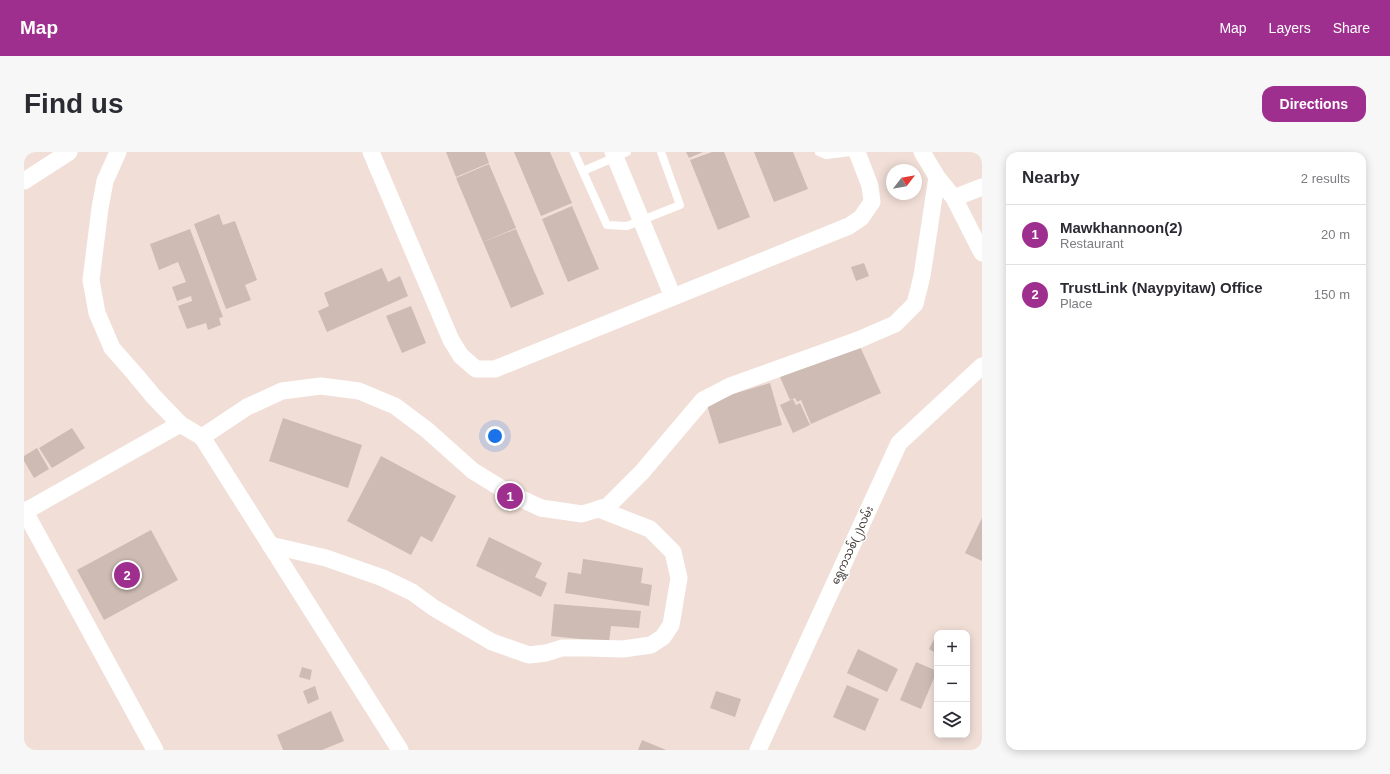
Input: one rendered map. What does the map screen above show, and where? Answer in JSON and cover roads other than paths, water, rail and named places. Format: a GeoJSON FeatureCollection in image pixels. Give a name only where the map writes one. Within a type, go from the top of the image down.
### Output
{"type":"FeatureCollection","features":[{"type":"Feature","properties":{"kind":"street"},"geometry":{"type":"LineString","coordinates":[[24,181],[69,152]]}},
{"type":"Feature","properties":{"kind":"street"},"geometry":{"type":"LineString","coordinates":[[118,152],[106,182],[100,208],[91,280],[97,313],[112,348],[154,397],[180,424],[202,437],[400,750]]}},
{"type":"Feature","properties":{"kind":"street"},"geometry":{"type":"LineString","coordinates":[[371,152],[451,340],[462,356],[476,369],[495,369],[849,226],[861,218],[872,202],[870,186],[857,152]]}},
{"type":"Feature","properties":{"kind":"street"},"geometry":{"type":"LineString","coordinates":[[922,152],[937,177],[954,198],[982,253]]}},
{"type":"Feature","properties":{"kind":"street"},"geometry":{"type":"LineString","coordinates":[[619,153],[641,220],[673,297]]}},
{"type":"Feature","properties":{"kind":"street"},"geometry":{"type":"LineString","coordinates":[[202,437],[247,407],[282,391],[321,386],[359,391],[395,406],[427,430],[473,471],[509,493],[541,508],[582,514],[608,506],[642,472],[703,400],[730,386],[858,340],[895,324],[915,304],[922,276],[937,177]]}},
{"type":"Feature","properties":{"kind":"street"},"geometry":{"type":"LineString","coordinates":[[954,198],[982,187]]}},
{"type":"Feature","properties":{"kind":"street","name":"ရွှေကသစ်(၂)လမ်း"},"geometry":{"type":"LineString","coordinates":[[758,750],[899,443],[982,366]]}},
{"type":"Feature","properties":{"kind":"street"},"geometry":{"type":"LineString","coordinates":[[155,750],[24,511],[180,424]]}},
{"type":"Feature","properties":{"kind":"street"},"geometry":{"type":"LineString","coordinates":[[270,545],[326,558],[383,578],[412,592],[434,608],[492,642],[529,655],[546,653],[562,648],[624,649],[651,645],[663,637],[671,625],[679,578],[673,552],[650,529],[599,509]]}},
{"type":"Feature","properties":{"kind":"lane"},"geometry":{"type":"LineString","coordinates":[[574,152],[607,225],[627,226],[680,205],[661,152]]}},
{"type":"Feature","properties":{"kind":"lane"},"geometry":{"type":"LineString","coordinates":[[819,152],[826,156],[851,152]]}},
{"type":"Feature","properties":{"kind":"lane"},"geometry":{"type":"LineString","coordinates":[[583,171],[619,153]]}},
{"type":"Feature","properties":{"kind":"place","name":"Mawkhannoon(2)"},"geometry":{"type":"Point","coordinates":[510,496]}},
{"type":"Feature","properties":{"kind":"place","name":"TrustLink (Naypyitaw) Office"},"geometry":{"type":"Point","coordinates":[127,575]}}]}
